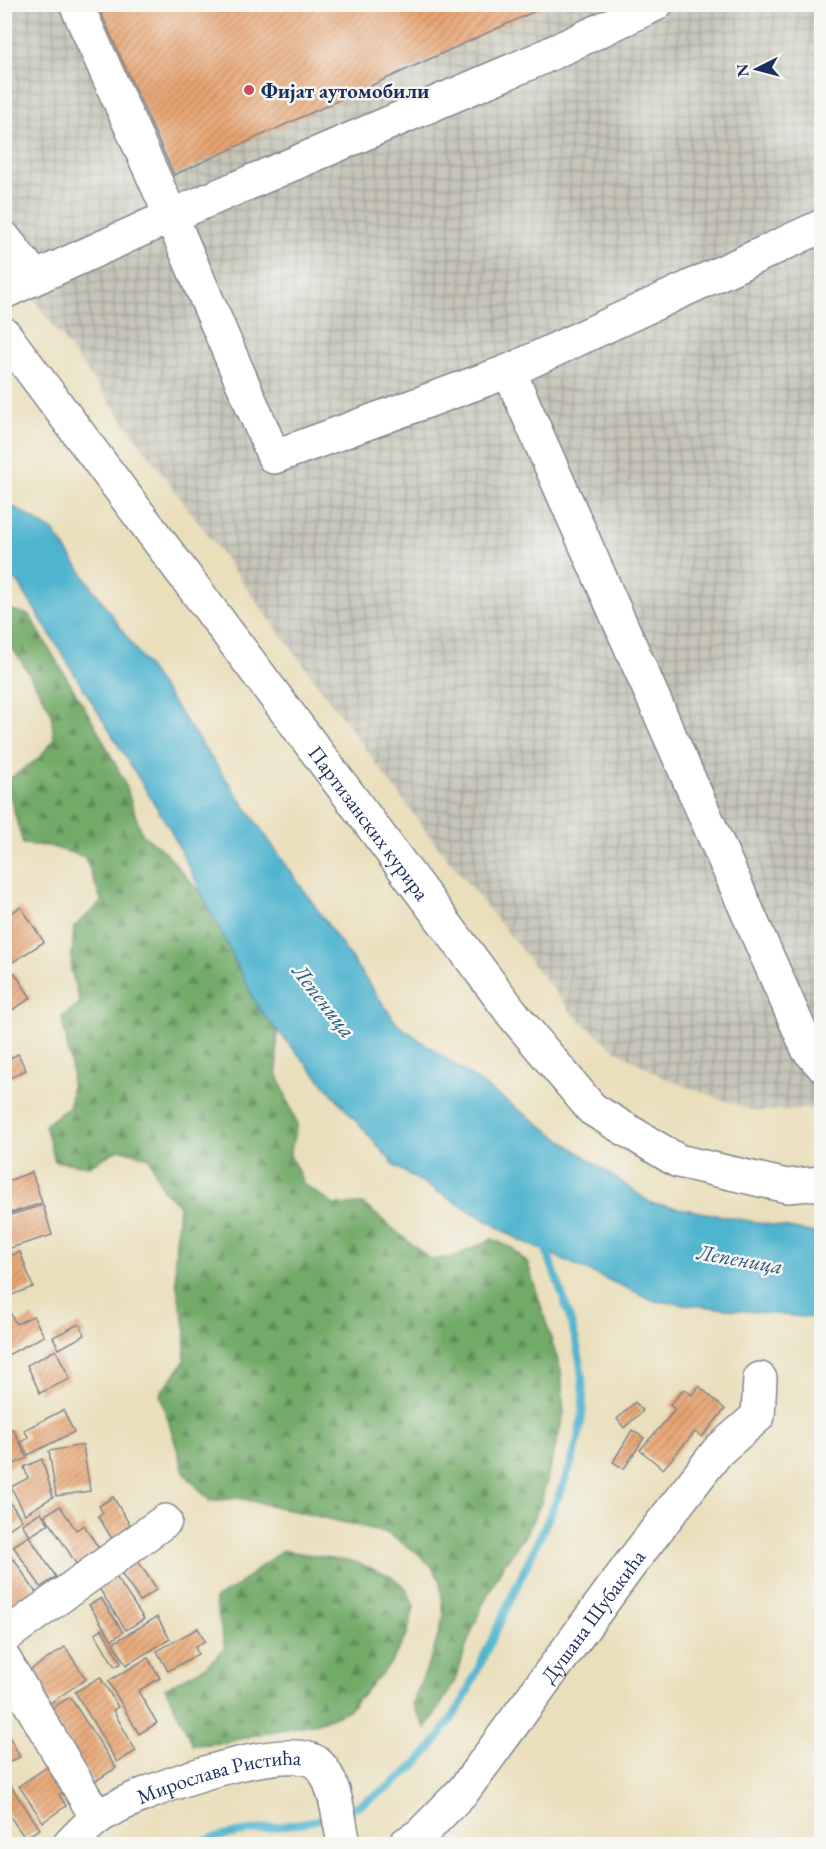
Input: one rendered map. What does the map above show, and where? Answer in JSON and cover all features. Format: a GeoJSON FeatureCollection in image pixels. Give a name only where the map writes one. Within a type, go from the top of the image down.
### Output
{"type":"FeatureCollection","features":[{"type":"Feature","properties":{"kind":"street"},"geometry":{"type":"LineString","coordinates":[[76,4],[171,216],[274,457],[509,371],[822,226]]}},
{"type":"Feature","properties":{"kind":"street"},"geometry":{"type":"LineString","coordinates":[[4,292],[171,216],[539,59],[656,4]]}},
{"type":"Feature","properties":{"kind":"street"},"geometry":{"type":"LineString","coordinates":[[4,238],[35,277]]}},
{"type":"Feature","properties":{"kind":"street","name":"Партизанских курира"},"geometry":{"type":"LineString","coordinates":[[4,334],[515,1017],[592,1108],[678,1161],[787,1186],[822,1184]]}},
{"type":"Feature","properties":{"kind":"street"},"geometry":{"type":"LineString","coordinates":[[509,371],[808,1049],[822,1065]]}},
{"type":"Feature","properties":{"kind":"street","name":"Душана Шубакића"},"geometry":{"type":"LineString","coordinates":[[406,1845],[420,1835],[464,1791],[635,1558],[718,1451],[758,1416],[760,1379]]}},
{"type":"Feature","properties":{"kind":"street"},"geometry":{"type":"LineString","coordinates":[[4,1637],[165,1521]]}},
{"type":"Feature","properties":{"kind":"street"},"geometry":{"type":"LineString","coordinates":[[4,1659],[97,1818]]}},
{"type":"Feature","properties":{"kind":"street","name":"Мирослава Ристића"},"geometry":{"type":"LineString","coordinates":[[70,1845],[97,1818],[178,1780],[275,1757],[297,1756],[316,1763],[326,1774],[332,1787],[343,1839]]}},
{"type":"Feature","properties":{"kind":"shaded area"},"geometry":{"type":"Polygon","coordinates":[[[4,5],[821,5],[821,1108],[754,1111],[666,1079],[614,1049],[572,1013],[428,834],[5,260],[4,5]]]}},
{"type":"Feature","properties":{"kind":"green space"},"geometry":{"type":"Polygon","coordinates":[[[4,608],[29,615],[95,725],[123,779],[142,834],[165,852],[233,931],[277,1026],[277,1073],[297,1124],[290,1155],[304,1184],[334,1205],[363,1204],[431,1260],[453,1257],[492,1239],[512,1248],[528,1264],[561,1371],[564,1414],[541,1503],[524,1537],[504,1564],[482,1606],[454,1683],[426,1729],[412,1704],[434,1650],[444,1615],[440,1580],[432,1567],[418,1553],[385,1532],[239,1498],[210,1501],[185,1474],[160,1394],[184,1362],[186,1331],[177,1288],[175,1257],[179,1205],[163,1190],[149,1157],[119,1149],[89,1166],[55,1161],[45,1125],[70,1106],[72,1071],[62,1017],[80,1003],[71,970],[74,927],[102,902],[85,857],[49,846],[23,844],[6,781],[39,758],[54,740],[51,711],[19,657],[9,646],[4,608]]]}},
{"type":"Feature","properties":{"kind":"green space"},"geometry":{"type":"Polygon","coordinates":[[[282,1550],[355,1562],[390,1576],[407,1589],[414,1607],[407,1635],[390,1664],[347,1711],[318,1723],[223,1743],[193,1745],[165,1688],[207,1666],[225,1648],[215,1599],[235,1587],[282,1550]]]}},
{"type":"Feature","properties":{"kind":"water","name":"Лепеница"},"geometry":{"type":"Polygon","coordinates":[[[4,501],[53,531],[397,1024],[651,1203],[821,1234],[821,1319],[655,1301],[518,1239],[396,1167],[259,1009],[170,829],[18,582],[5,574],[4,501]]]}},
{"type":"Feature","properties":{"kind":"building","name":"Фијат аутомобили"},"geometry":{"type":"Polygon","coordinates":[[[97,4],[551,4],[174,175],[97,4]]]}},
{"type":"Feature","properties":{"kind":"building"},"geometry":{"type":"Polygon","coordinates":[[[21,907],[44,942],[13,962],[4,949],[4,917],[21,907]]]}},
{"type":"Feature","properties":{"kind":"building"},"geometry":{"type":"Polygon","coordinates":[[[14,972],[31,998],[9,1012],[4,1006],[4,978],[14,972]]]}},
{"type":"Feature","properties":{"kind":"building"},"geometry":{"type":"Polygon","coordinates":[[[18,1054],[26,1070],[4,1081],[4,1061],[18,1054]]]}},
{"type":"Feature","properties":{"kind":"building"},"geometry":{"type":"Polygon","coordinates":[[[32,1172],[42,1203],[11,1213],[5,1193],[5,1182],[32,1172]]]}},
{"type":"Feature","properties":{"kind":"building"},"geometry":{"type":"Polygon","coordinates":[[[43,1205],[52,1235],[4,1250],[4,1217],[43,1205]]]}},
{"type":"Feature","properties":{"kind":"building"},"geometry":{"type":"Polygon","coordinates":[[[20,1252],[33,1287],[4,1298],[4,1258],[20,1252]]]}},
{"type":"Feature","properties":{"kind":"building"},"geometry":{"type":"Polygon","coordinates":[[[11,1314],[16,1324],[33,1316],[44,1336],[4,1357],[4,1317],[11,1314]]]}},
{"type":"Feature","properties":{"kind":"building"},"geometry":{"type":"Polygon","coordinates":[[[79,1324],[85,1335],[59,1349],[53,1337],[79,1324]]]}},
{"type":"Feature","properties":{"kind":"building"},"geometry":{"type":"Polygon","coordinates":[[[56,1350],[70,1379],[40,1393],[27,1365],[56,1350]]]}},
{"type":"Feature","properties":{"kind":"building"},"geometry":{"type":"Polygon","coordinates":[[[699,1386],[725,1409],[702,1437],[695,1432],[663,1469],[640,1450],[675,1410],[670,1405],[684,1389],[692,1395],[699,1386]]]}},
{"type":"Feature","properties":{"kind":"building"},"geometry":{"type":"Polygon","coordinates":[[[635,1402],[643,1411],[624,1428],[617,1419],[635,1402]]]}},
{"type":"Feature","properties":{"kind":"building"},"geometry":{"type":"Polygon","coordinates":[[[63,1410],[74,1432],[28,1455],[21,1442],[29,1438],[24,1430],[63,1410]]]}},
{"type":"Feature","properties":{"kind":"building"},"geometry":{"type":"Polygon","coordinates":[[[13,1429],[27,1458],[4,1469],[4,1432],[13,1429]]]}},
{"type":"Feature","properties":{"kind":"building"},"geometry":{"type":"Polygon","coordinates":[[[632,1430],[644,1438],[624,1469],[613,1462],[632,1430]]]}},
{"type":"Feature","properties":{"kind":"building"},"geometry":{"type":"Polygon","coordinates":[[[83,1445],[90,1491],[56,1496],[49,1451],[83,1445]]]}},
{"type":"Feature","properties":{"kind":"building"},"geometry":{"type":"Polygon","coordinates":[[[42,1459],[53,1497],[25,1514],[11,1487],[28,1478],[24,1467],[42,1459]]]}},
{"type":"Feature","properties":{"kind":"building"},"geometry":{"type":"Polygon","coordinates":[[[113,1497],[133,1530],[114,1542],[98,1516],[103,1513],[99,1506],[113,1497]]]}},
{"type":"Feature","properties":{"kind":"building"},"geometry":{"type":"Polygon","coordinates":[[[9,1501],[22,1520],[4,1532],[4,1504],[9,1501]]]}},
{"type":"Feature","properties":{"kind":"building"},"geometry":{"type":"Polygon","coordinates":[[[60,1506],[76,1530],[84,1525],[100,1550],[77,1565],[45,1515],[60,1506]]]}},
{"type":"Feature","properties":{"kind":"building"},"geometry":{"type":"Polygon","coordinates":[[[41,1512],[49,1524],[30,1536],[22,1524],[41,1512]]]}},
{"type":"Feature","properties":{"kind":"building"},"geometry":{"type":"Polygon","coordinates":[[[29,1536],[56,1577],[41,1587],[13,1546],[29,1536]]]}},
{"type":"Feature","properties":{"kind":"building"},"geometry":{"type":"Polygon","coordinates":[[[4,1544],[12,1557],[4,1562],[4,1544]]]}},
{"type":"Feature","properties":{"kind":"building"},"geometry":{"type":"Polygon","coordinates":[[[132,1553],[157,1589],[140,1601],[115,1565],[132,1553]]]}},
{"type":"Feature","properties":{"kind":"building"},"geometry":{"type":"Polygon","coordinates":[[[14,1559],[38,1596],[12,1613],[4,1602],[4,1595],[10,1591],[4,1582],[4,1566],[14,1559]]]}},
{"type":"Feature","properties":{"kind":"building"},"geometry":{"type":"Polygon","coordinates":[[[113,1572],[144,1619],[126,1630],[96,1584],[113,1572]]]}},
{"type":"Feature","properties":{"kind":"building"},"geometry":{"type":"Polygon","coordinates":[[[101,1598],[123,1632],[112,1640],[89,1605],[101,1598]]]}},
{"type":"Feature","properties":{"kind":"building"},"geometry":{"type":"Polygon","coordinates":[[[157,1617],[170,1639],[126,1665],[113,1643],[157,1617]]]}},
{"type":"Feature","properties":{"kind":"building"},"geometry":{"type":"Polygon","coordinates":[[[198,1628],[205,1641],[195,1647],[198,1654],[168,1671],[157,1651],[198,1628]]]}},
{"type":"Feature","properties":{"kind":"building"},"geometry":{"type":"Polygon","coordinates":[[[102,1629],[121,1663],[115,1667],[95,1633],[102,1629]]]}},
{"type":"Feature","properties":{"kind":"building"},"geometry":{"type":"Polygon","coordinates":[[[65,1647],[86,1679],[50,1703],[29,1671],[65,1647]]]}},
{"type":"Feature","properties":{"kind":"building"},"geometry":{"type":"Polygon","coordinates":[[[148,1658],[160,1678],[138,1691],[157,1723],[139,1734],[108,1681],[148,1658]]]}},
{"type":"Feature","properties":{"kind":"building"},"geometry":{"type":"Polygon","coordinates":[[[100,1677],[118,1707],[113,1710],[136,1751],[117,1762],[75,1692],[100,1677]]]}},
{"type":"Feature","properties":{"kind":"building"},"geometry":{"type":"Polygon","coordinates":[[[70,1697],[116,1768],[94,1782],[48,1711],[70,1697]]]}},
{"type":"Feature","properties":{"kind":"building"},"geometry":{"type":"Polygon","coordinates":[[[4,1727],[20,1757],[4,1765],[4,1727]]]}},
{"type":"Feature","properties":{"kind":"building"},"geometry":{"type":"Polygon","coordinates":[[[47,1767],[63,1792],[59,1795],[66,1806],[43,1822],[19,1786],[47,1767]]]}},
{"type":"Feature","properties":{"kind":"building"},"geometry":{"type":"Polygon","coordinates":[[[4,1776],[40,1829],[25,1838],[4,1808],[4,1776]]]}},
{"type":"Feature","properties":{"kind":"waterway"},"geometry":{"type":"LineString","coordinates":[[345,1812],[404,1775],[443,1732],[462,1703],[565,1480],[582,1416],[582,1375],[570,1317],[544,1244]]}},
{"type":"Feature","properties":{"kind":"waterway"},"geometry":{"type":"LineString","coordinates":[[195,1844],[229,1835],[332,1816]]}},
{"type":"Feature","properties":{"kind":"place","name":"Фијат аутомобили"},"geometry":{"type":"Point","coordinates":[249,90]}}]}
